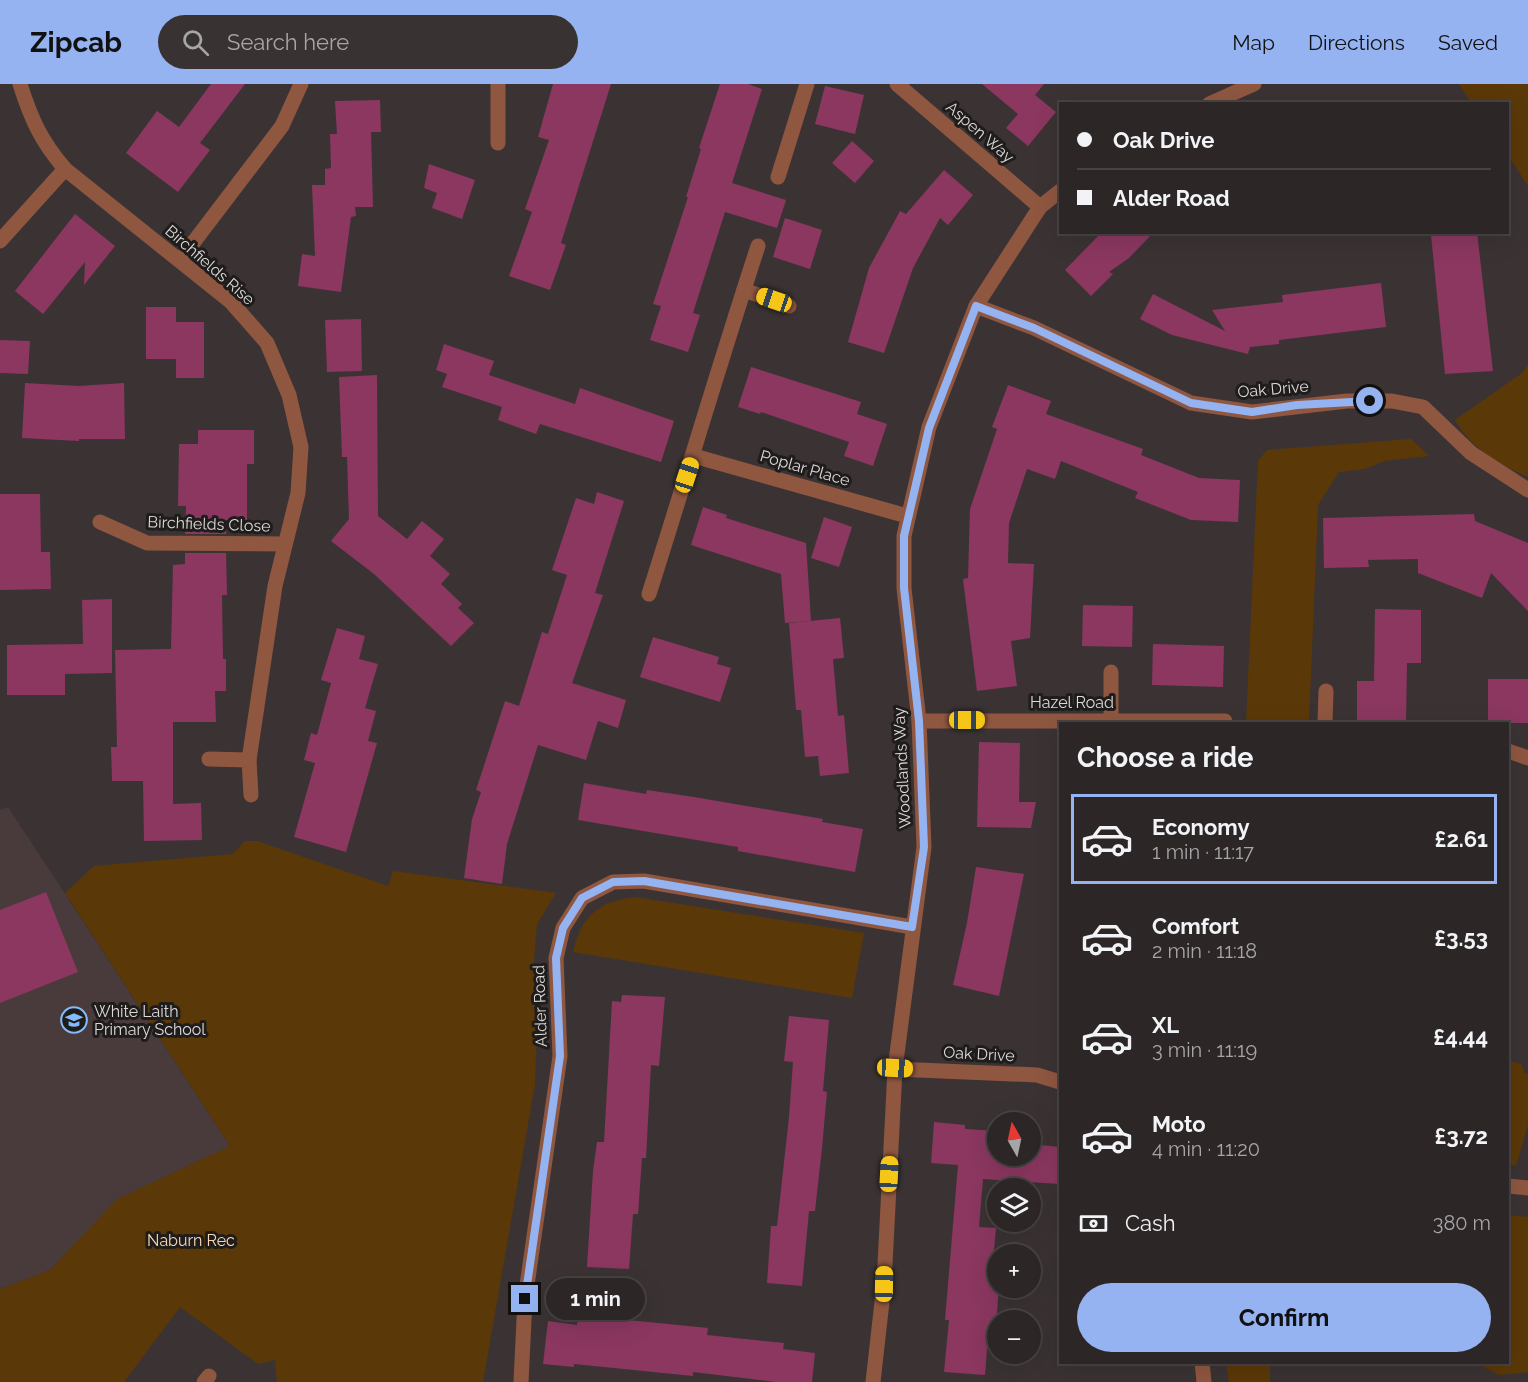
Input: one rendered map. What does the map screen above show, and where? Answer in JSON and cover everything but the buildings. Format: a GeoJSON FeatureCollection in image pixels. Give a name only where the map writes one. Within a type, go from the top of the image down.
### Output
{"type":"FeatureCollection","features":[{"type":"Feature","properties":{"kind":"street","name":"Birchfields Rise"},"geometry":{"type":"LineString","coordinates":[[20,84],[31,119],[44,144],[65,169],[231,302],[267,343],[289,395],[301,447],[298,493],[284,544],[269,623],[249,760],[251,795]]}},
{"type":"Feature","properties":{"kind":"street"},"geometry":{"type":"LineString","coordinates":[[180,260],[282,126],[301,84]]}},
{"type":"Feature","properties":{"kind":"street"},"geometry":{"type":"LineString","coordinates":[[498,84],[498,143]]}},
{"type":"Feature","properties":{"kind":"street"},"geometry":{"type":"LineString","coordinates":[[778,177],[807,84]]}},
{"type":"Feature","properties":{"kind":"street","name":"Aspen Way"},"geometry":{"type":"LineString","coordinates":[[897,84],[1040,207]]}},
{"type":"Feature","properties":{"kind":"street"},"geometry":{"type":"LineString","coordinates":[[1214,102],[1254,84]]}},
{"type":"Feature","properties":{"kind":"street"},"geometry":{"type":"LineString","coordinates":[[0,241],[65,169]]}},
{"type":"Feature","properties":{"kind":"street","name":"Woodlands Way"},"geometry":{"type":"LineString","coordinates":[[873,1382],[884,1284],[895,1068],[924,847],[919,721],[904,588],[904,536],[929,428],[976,306],[1040,207],[1059,192]]}},
{"type":"Feature","properties":{"kind":"street"},"geometry":{"type":"LineString","coordinates":[[649,594],[694,456],[719,362],[758,246]]}},
{"type":"Feature","properties":{"kind":"street"},"geometry":{"type":"LineString","coordinates":[[744,290],[789,306]]}},
{"type":"Feature","properties":{"kind":"street","name":"Oak Drive"},"geometry":{"type":"LineString","coordinates":[[976,306],[1034,328],[1191,403],[1252,412],[1347,401],[1392,401],[1423,407],[1471,453],[1528,490]]}},
{"type":"Feature","properties":{"kind":"street","name":"Poplar Place"},"geometry":{"type":"LineString","coordinates":[[694,456],[908,516]]}},
{"type":"Feature","properties":{"kind":"street","name":"Birchfields Close"},"geometry":{"type":"LineString","coordinates":[[100,522],[147,543],[284,544]]}},
{"type":"Feature","properties":{"kind":"street"},"geometry":{"type":"LineString","coordinates":[[1110,720],[1111,672]]}},
{"type":"Feature","properties":{"kind":"street"},"geometry":{"type":"LineString","coordinates":[[1325,722],[1326,691]]}},
{"type":"Feature","properties":{"kind":"street","name":"Hazel Road"},"geometry":{"type":"LineString","coordinates":[[919,721],[1225,721]]}},
{"type":"Feature","properties":{"kind":"street"},"geometry":{"type":"LineString","coordinates":[[1509,751],[1528,758]]}},
{"type":"Feature","properties":{"kind":"street"},"geometry":{"type":"LineString","coordinates":[[209,759],[249,760]]}},
{"type":"Feature","properties":{"kind":"street","name":"Alder Road"},"geometry":{"type":"LineString","coordinates":[[520,1382],[525,1299],[560,1056],[556,958],[563,928],[582,898],[613,882],[644,881],[912,927]]}},
{"type":"Feature","properties":{"kind":"street","name":"Oak Drive"},"geometry":{"type":"LineString","coordinates":[[895,1068],[1037,1075],[1059,1082]]}},
{"type":"Feature","properties":{"kind":"street"},"geometry":{"type":"LineString","coordinates":[[1509,1186],[1528,1188]]}},
{"type":"Feature","properties":{"kind":"street"},"geometry":{"type":"LineString","coordinates":[[1202,1364],[1204,1382]]}},
{"type":"Feature","properties":{"kind":"shaded area","name":"White Laith Primary School"},"geometry":{"type":"Polygon","coordinates":[[[8,807],[230,1146],[118,1199],[50,1270],[0,1289],[0,810],[8,807]]]}},
{"type":"Feature","properties":{"kind":"green space"},"geometry":{"type":"Polygon","coordinates":[[[1459,84],[1528,84],[1528,186],[1509,157],[1509,102],[1470,102],[1459,84]]]}},
{"type":"Feature","properties":{"kind":"green space"},"geometry":{"type":"Polygon","coordinates":[[[1528,365],[1528,477],[1478,448],[1455,420],[1522,373],[1528,365]]]}},
{"type":"Feature","properties":{"kind":"green space"},"geometry":{"type":"Polygon","coordinates":[[[1411,439],[1429,456],[1384,461],[1365,469],[1339,472],[1318,505],[1309,722],[1246,722],[1258,461],[1267,450],[1411,439]]]}},
{"type":"Feature","properties":{"kind":"green space","name":"Naburn Rec"},"geometry":{"type":"Polygon","coordinates":[[[245,841],[257,841],[388,886],[393,871],[556,893],[537,924],[534,961],[537,1023],[535,1084],[483,1382],[277,1382],[275,1360],[258,1364],[180,1307],[124,1382],[0,1382],[0,1289],[50,1270],[117,1199],[230,1146],[65,893],[94,866],[233,854],[245,841]]]}},
{"type":"Feature","properties":{"kind":"green space"},"geometry":{"type":"Polygon","coordinates":[[[635,897],[864,933],[852,998],[573,952],[581,929],[594,912],[611,902],[635,897]]]}},
{"type":"Feature","properties":{"kind":"green space"},"geometry":{"type":"Polygon","coordinates":[[[1509,1060],[1521,1064],[1525,1074],[1528,1073],[1528,1125],[1516,1166],[1509,1163],[1509,1060]]]}},
{"type":"Feature","properties":{"kind":"green space"},"geometry":{"type":"Polygon","coordinates":[[[1509,1215],[1528,1217],[1528,1372],[1499,1375],[1478,1364],[1509,1364],[1509,1215]]]}},
{"type":"Feature","properties":{"kind":"green space"},"geometry":{"type":"Polygon","coordinates":[[[1226,1364],[1270,1364],[1270,1382],[1229,1382],[1226,1364]]]}},
{"type":"Feature","properties":{"kind":"place","name":"White Laith Primary School"},"geometry":{"type":"Point","coordinates":[74,1020]}},
{"type":"Feature","properties":{"kind":"route"},"geometry":{"type":"LineString","coordinates":[[525,1299],[560,1056],[556,958],[563,928],[582,898],[613,882],[644,881],[912,927],[924,847],[919,721],[904,588],[904,536],[929,428],[976,306],[1034,328],[1191,403],[1252,412],[1297,405],[1370,401]]}}]}
